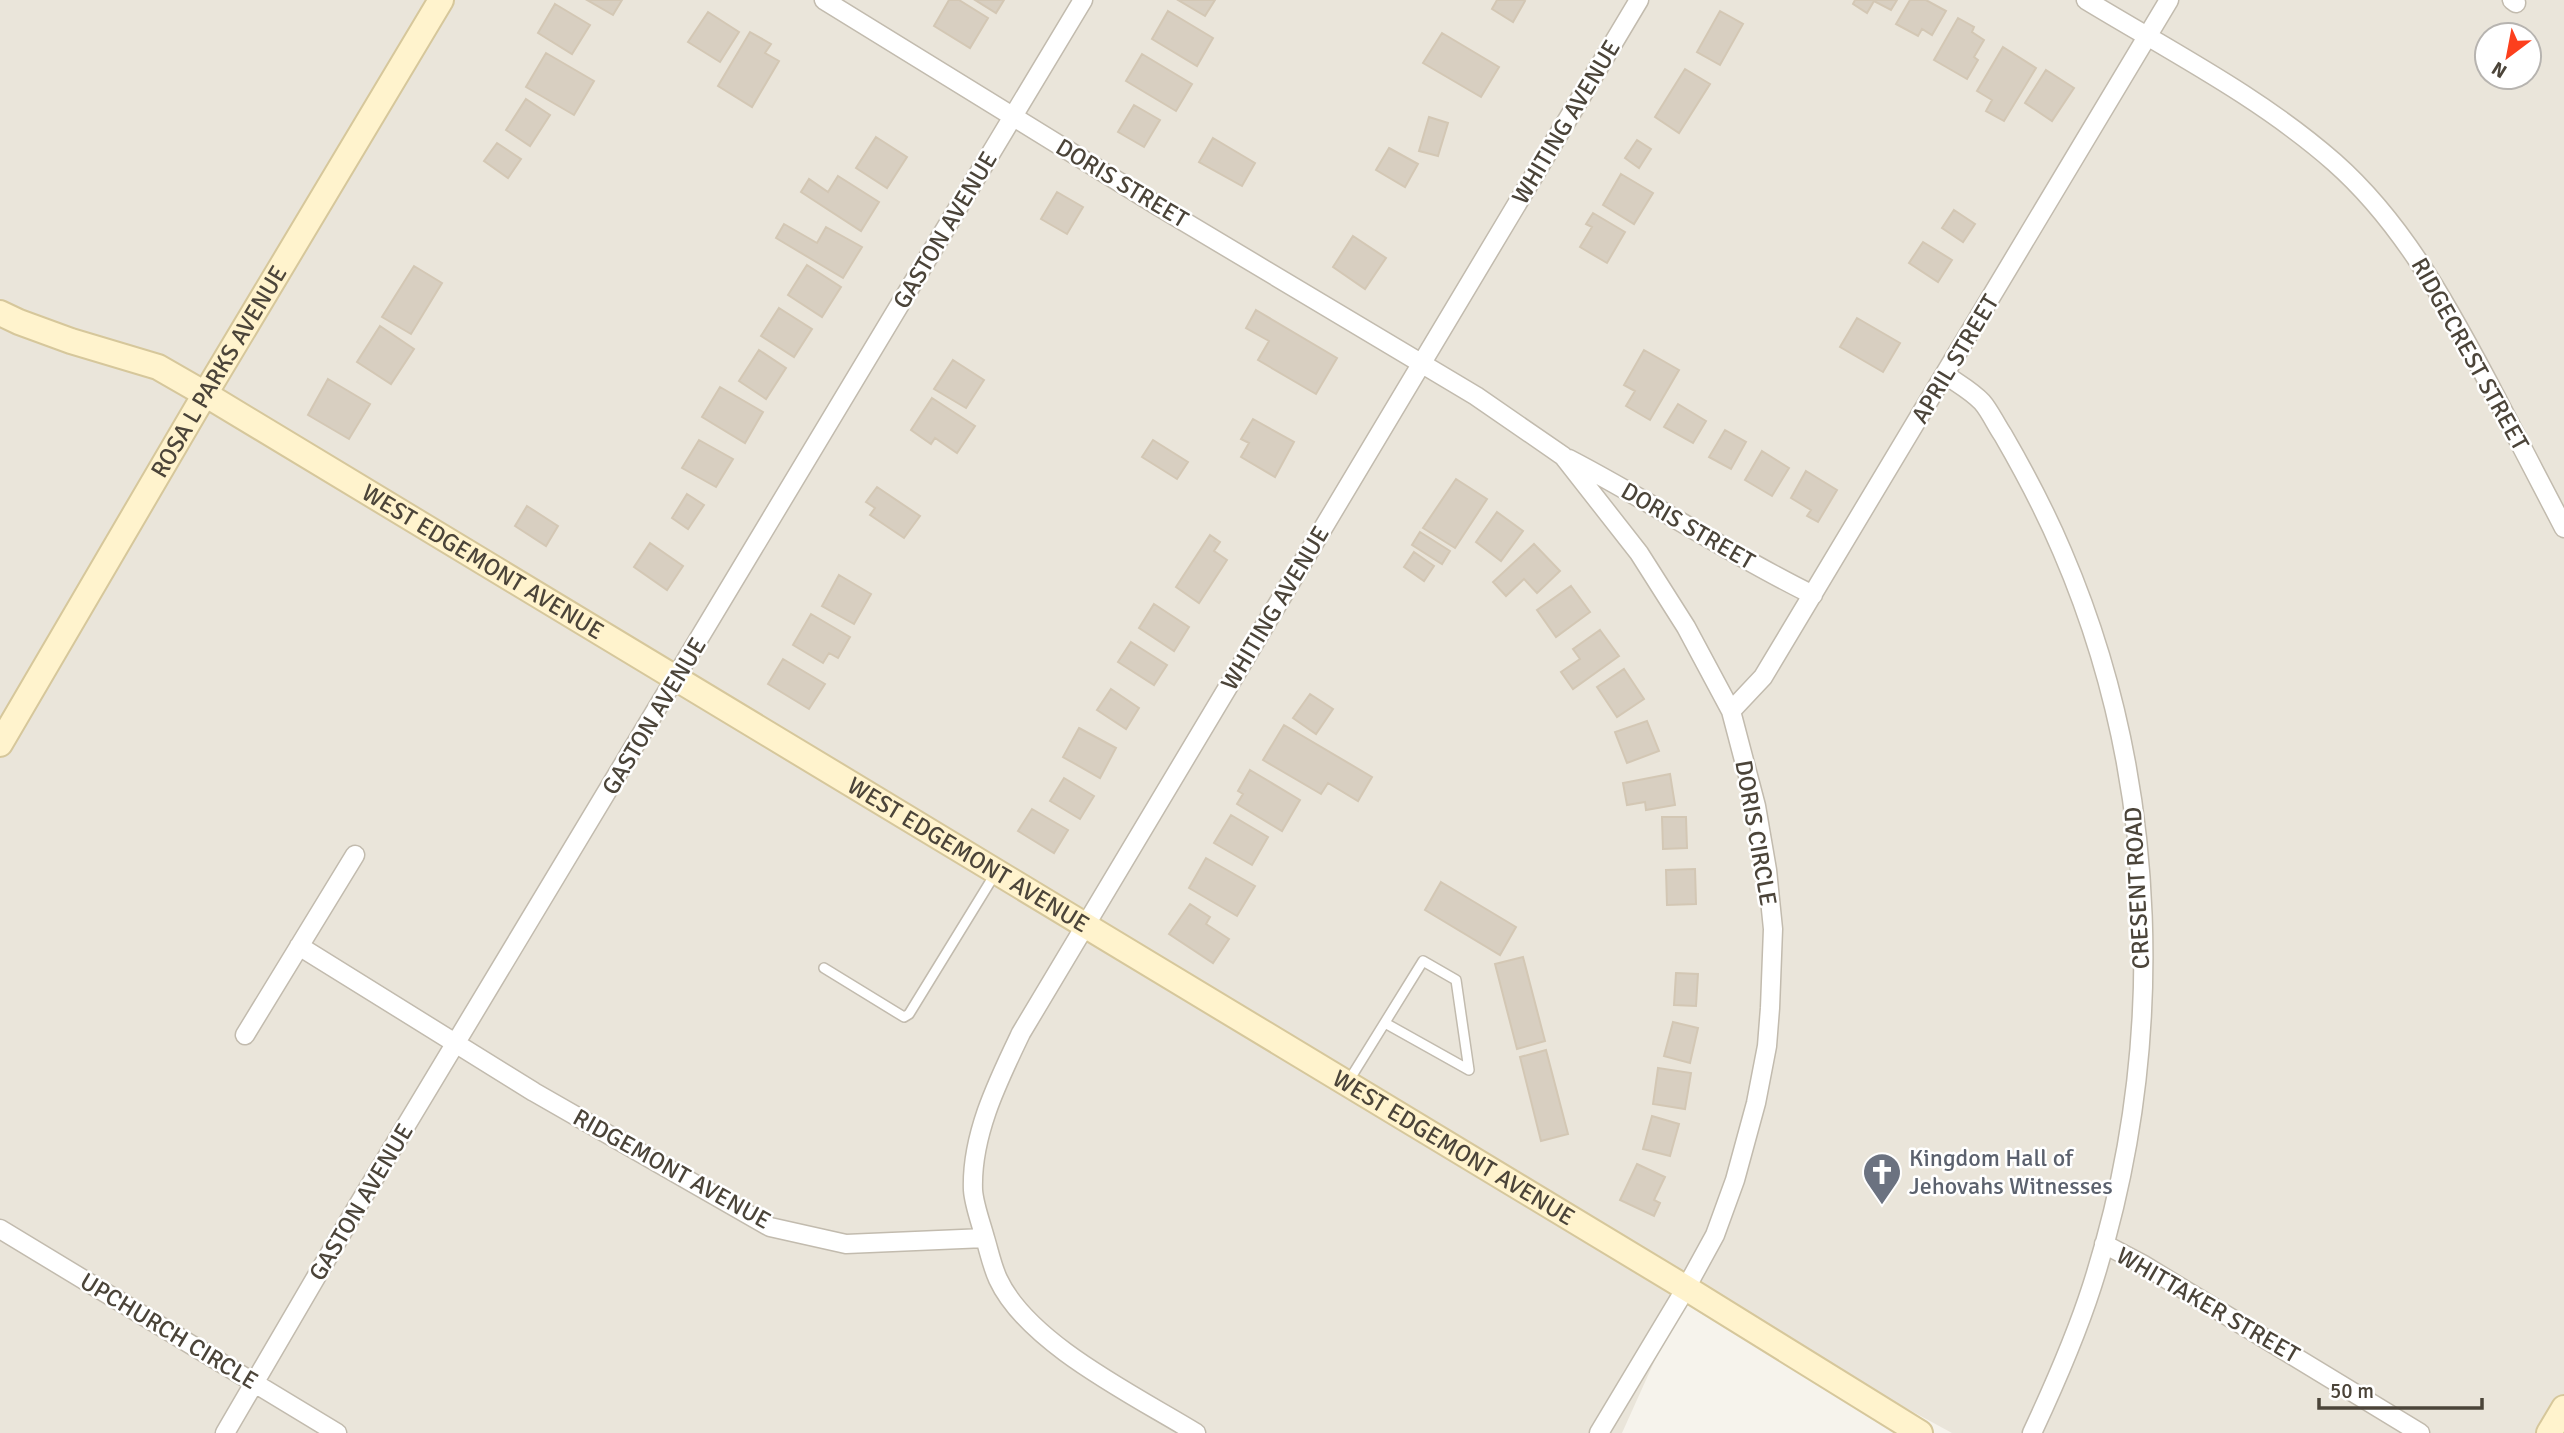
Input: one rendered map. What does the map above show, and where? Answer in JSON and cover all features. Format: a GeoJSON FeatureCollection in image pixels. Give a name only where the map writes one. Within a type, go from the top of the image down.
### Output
{"type":"FeatureCollection","features":[{"type":"Feature","properties":{"kind":"street","name":"ROSA L PARKS AVENUE"},"geometry":{"type":"LineString","coordinates":[[0,744],[205,394],[441,0]]}},
{"type":"Feature","properties":{"kind":"street","name":"DORIS STREET"},"geometry":{"type":"LineString","coordinates":[[824,0],[1158,206],[1423,363]]}},
{"type":"Feature","properties":{"kind":"street","name":"GASTON AVENUE"},"geometry":{"type":"LineString","coordinates":[[225,1433],[1083,0]]}},
{"type":"Feature","properties":{"kind":"street","name":"WHITING AVENUE"},"geometry":{"type":"LineString","coordinates":[[985,1238],[973,1191],[977,1149],[988,1110],[1021,1033],[1639,0]]}},
{"type":"Feature","properties":{"kind":"street","name":"RIDGECREST STREET"},"geometry":{"type":"LineString","coordinates":[[2086,0],[2245,95],[2336,163],[2363,191],[2411,248],[2429,277],[2564,528]]}},
{"type":"Feature","properties":{"kind":"street","name":"APRIL STREET"},"geometry":{"type":"LineString","coordinates":[[1731,711],[1763,677],[2169,0]]}},
{"type":"Feature","properties":{"kind":"street","name":"WEST EDGEMONT AVENUE"},"geometry":{"type":"LineString","coordinates":[[0,313],[71,341],[158,367],[205,394],[1920,1433]]}},
{"type":"Feature","properties":{"kind":"street","name":"DORIS CIRCLE"},"geometry":{"type":"LineString","coordinates":[[1423,363],[1563,456],[1662,586],[1731,711],[1756,806],[1767,870],[1773,929],[1767,1046],[1756,1102],[1735,1180],[1711,1244],[1599,1433]]}},
{"type":"Feature","properties":{"kind":"street","name":"CRESENT ROAD"},"geometry":{"type":"LineString","coordinates":[[1946,374],[1984,404],[2052,525],[2078,586],[2098,645],[2127,762],[2141,881],[2142,1008],[2130,1131],[2091,1288],[2051,1392],[2032,1433]]}},
{"type":"Feature","properties":{"kind":"street","name":"DORIS STREET"},"geometry":{"type":"LineString","coordinates":[[1563,456],[1676,517],[1776,577],[1813,595]]}},
{"type":"Feature","properties":{"kind":"street"},"geometry":{"type":"LineString","coordinates":[[246,1035],[355,855]]}},
{"type":"Feature","properties":{"kind":"street","name":"RIDGEMONT AVENUE"},"geometry":{"type":"LineString","coordinates":[[299,946],[534,1092],[770,1227],[846,1244],[985,1238]]}},
{"type":"Feature","properties":{"kind":"street","name":"UPCHURCH CIRCLE"},"geometry":{"type":"LineString","coordinates":[[0,1229],[337,1433]]}},
{"type":"Feature","properties":{"kind":"street"},"geometry":{"type":"LineString","coordinates":[[985,1238],[998,1280],[1018,1310],[1044,1336],[1077,1360],[1196,1433]]}},
{"type":"Feature","properties":{"kind":"street","name":"WHITTAKER STREET"},"geometry":{"type":"LineString","coordinates":[[2104,1244],[2154,1271],[2420,1433]]}},
{"type":"Feature","properties":{"kind":"street"},"geometry":{"type":"LineString","coordinates":[[2549,1433],[2564,1408]]}},
{"type":"Feature","properties":{"kind":"lane"},"geometry":{"type":"LineString","coordinates":[[824,968],[904,1017],[909,1014],[996,872]]}},
{"type":"Feature","properties":{"kind":"lane"},"geometry":{"type":"LineString","coordinates":[[1347,1084],[1423,961],[1457,980],[1469,1070],[1385,1023]]}},
{"type":"Feature","properties":{"kind":"shaded area"},"geometry":{"type":"Polygon","coordinates":[[[0,0],[2564,0],[2564,1433],[1952,1433],[1687,1289],[1622,1433],[0,1433],[0,0]]]}},
{"type":"Feature","properties":{"kind":"building"},"geometry":{"type":"Polygon","coordinates":[[[587,0],[622,0],[613,15],[587,0]]]}},
{"type":"Feature","properties":{"kind":"building"},"geometry":{"type":"Polygon","coordinates":[[[949,0],[959,0],[988,18],[970,48],[934,26],[949,0]]]}},
{"type":"Feature","properties":{"kind":"building"},"geometry":{"type":"Polygon","coordinates":[[[975,0],[1004,0],[996,13],[975,0]]]}},
{"type":"Feature","properties":{"kind":"building"},"geometry":{"type":"Polygon","coordinates":[[[1178,0],[1215,0],[1205,16],[1178,0]]]}},
{"type":"Feature","properties":{"kind":"building"},"geometry":{"type":"Polygon","coordinates":[[[1497,0],[1525,1],[1513,22],[1492,9],[1497,0]]]}},
{"type":"Feature","properties":{"kind":"building"},"geometry":{"type":"Polygon","coordinates":[[[1855,0],[1897,0],[1891,10],[1874,1],[1867,13],[1853,4],[1855,0]]]}},
{"type":"Feature","properties":{"kind":"building"},"geometry":{"type":"Polygon","coordinates":[[[1910,0],[1926,0],[1946,11],[1932,35],[1922,29],[1918,36],[1896,24],[1910,0]]]}},
{"type":"Feature","properties":{"kind":"building"},"geometry":{"type":"Polygon","coordinates":[[[555,4],[590,25],[572,54],[538,33],[555,4]]]}},
{"type":"Feature","properties":{"kind":"building"},"geometry":{"type":"Polygon","coordinates":[[[1168,11],[1213,38],[1197,66],[1152,39],[1168,11]]]}},
{"type":"Feature","properties":{"kind":"building"},"geometry":{"type":"Polygon","coordinates":[[[1720,11],[1743,24],[1720,65],[1697,52],[1720,11]]]}},
{"type":"Feature","properties":{"kind":"building"},"geometry":{"type":"Polygon","coordinates":[[[708,12],[739,32],[720,62],[688,42],[708,12]]]}},
{"type":"Feature","properties":{"kind":"building"},"geometry":{"type":"Polygon","coordinates":[[[1958,18],[1974,27],[1972,32],[1984,40],[1974,57],[1978,60],[1967,79],[1934,60],[1958,18]]]}},
{"type":"Feature","properties":{"kind":"building"},"geometry":{"type":"Polygon","coordinates":[[[750,32],[771,44],[765,53],[779,61],[752,107],[718,86],[750,32]]]}},
{"type":"Feature","properties":{"kind":"building"},"geometry":{"type":"Polygon","coordinates":[[[1442,33],[1499,67],[1481,97],[1423,63],[1442,33]]]}},
{"type":"Feature","properties":{"kind":"building"},"geometry":{"type":"Polygon","coordinates":[[[2003,47],[2036,68],[2004,121],[1986,111],[1992,100],[1977,91],[2003,47]]]}},
{"type":"Feature","properties":{"kind":"building"},"geometry":{"type":"Polygon","coordinates":[[[546,53],[594,81],[574,115],[526,87],[546,53]]]}},
{"type":"Feature","properties":{"kind":"building"},"geometry":{"type":"Polygon","coordinates":[[[1142,54],[1192,84],[1176,111],[1126,81],[1142,54]]]}},
{"type":"Feature","properties":{"kind":"building"},"geometry":{"type":"Polygon","coordinates":[[[1685,69],[1710,84],[1679,133],[1655,117],[1685,69]]]}},
{"type":"Feature","properties":{"kind":"building"},"geometry":{"type":"Polygon","coordinates":[[[2046,70],[2074,88],[2052,121],[2025,103],[2046,70]]]}},
{"type":"Feature","properties":{"kind":"building"},"geometry":{"type":"Polygon","coordinates":[[[526,99],[550,115],[530,146],[506,130],[526,99]]]}},
{"type":"Feature","properties":{"kind":"building"},"geometry":{"type":"Polygon","coordinates":[[[1134,105],[1160,120],[1144,147],[1118,132],[1134,105]]]}},
{"type":"Feature","properties":{"kind":"building"},"geometry":{"type":"Polygon","coordinates":[[[1429,117],[1448,123],[1438,156],[1419,151],[1429,117]]]}},
{"type":"Feature","properties":{"kind":"building"},"geometry":{"type":"Polygon","coordinates":[[[876,137],[907,157],[887,188],[856,168],[876,137]]]}},
{"type":"Feature","properties":{"kind":"building"},"geometry":{"type":"Polygon","coordinates":[[[1213,138],[1255,163],[1242,186],[1199,162],[1213,138]]]}},
{"type":"Feature","properties":{"kind":"building"},"geometry":{"type":"Polygon","coordinates":[[[1637,140],[1651,149],[1639,168],[1625,158],[1637,140]]]}},
{"type":"Feature","properties":{"kind":"building"},"geometry":{"type":"Polygon","coordinates":[[[497,143],[521,159],[508,178],[484,161],[497,143]]]}},
{"type":"Feature","properties":{"kind":"building"},"geometry":{"type":"Polygon","coordinates":[[[1389,148],[1418,164],[1405,187],[1376,170],[1389,148]]]}},
{"type":"Feature","properties":{"kind":"building"},"geometry":{"type":"Polygon","coordinates":[[[1621,174],[1653,193],[1634,224],[1603,205],[1621,174]]]}},
{"type":"Feature","properties":{"kind":"building"},"geometry":{"type":"Polygon","coordinates":[[[838,176],[879,202],[861,231],[801,192],[809,179],[828,192],[838,176]]]}},
{"type":"Feature","properties":{"kind":"building"},"geometry":{"type":"Polygon","coordinates":[[[1057,192],[1083,207],[1067,234],[1041,219],[1057,192]]]}},
{"type":"Feature","properties":{"kind":"building"},"geometry":{"type":"Polygon","coordinates":[[[1954,210],[1975,224],[1963,242],[1942,228],[1954,210]]]}},
{"type":"Feature","properties":{"kind":"building"},"geometry":{"type":"Polygon","coordinates":[[[1593,213],[1625,232],[1607,263],[1580,247],[1592,227],[1586,224],[1593,213]]]}},
{"type":"Feature","properties":{"kind":"building"},"geometry":{"type":"Polygon","coordinates":[[[784,224],[817,243],[826,227],[862,247],[843,278],[776,238],[784,224]]]}},
{"type":"Feature","properties":{"kind":"building"},"geometry":{"type":"Polygon","coordinates":[[[1353,236],[1386,258],[1365,289],[1333,267],[1353,236]]]}},
{"type":"Feature","properties":{"kind":"building"},"geometry":{"type":"Polygon","coordinates":[[[1923,242],[1952,260],[1938,282],[1909,263],[1923,242]]]}},
{"type":"Feature","properties":{"kind":"building"},"geometry":{"type":"Polygon","coordinates":[[[807,265],[841,287],[822,317],[788,295],[807,265]]]}},
{"type":"Feature","properties":{"kind":"building"},"geometry":{"type":"Polygon","coordinates":[[[414,266],[442,283],[411,334],[382,317],[414,266]]]}},
{"type":"Feature","properties":{"kind":"building"},"geometry":{"type":"Polygon","coordinates":[[[779,308],[812,329],[794,357],[761,336],[779,308]]]}},
{"type":"Feature","properties":{"kind":"building"},"geometry":{"type":"Polygon","coordinates":[[[1256,310],[1337,358],[1316,394],[1258,360],[1269,341],[1246,328],[1256,310]]]}},
{"type":"Feature","properties":{"kind":"building"},"geometry":{"type":"Polygon","coordinates":[[[1857,318],[1900,343],[1883,372],[1840,347],[1857,318]]]}},
{"type":"Feature","properties":{"kind":"building"},"geometry":{"type":"Polygon","coordinates":[[[380,326],[414,349],[391,384],[357,362],[380,326]]]}},
{"type":"Feature","properties":{"kind":"building"},"geometry":{"type":"Polygon","coordinates":[[[759,350],[786,368],[766,399],[739,381],[759,350]]]}},
{"type":"Feature","properties":{"kind":"building"},"geometry":{"type":"Polygon","coordinates":[[[1644,350],[1679,370],[1650,420],[1626,406],[1635,391],[1624,385],[1644,350]]]}},
{"type":"Feature","properties":{"kind":"building"},"geometry":{"type":"Polygon","coordinates":[[[953,360],[984,380],[966,408],[934,389],[953,360]]]}},
{"type":"Feature","properties":{"kind":"building"},"geometry":{"type":"Polygon","coordinates":[[[328,379],[370,404],[349,439],[308,415],[328,379]]]}},
{"type":"Feature","properties":{"kind":"building"},"geometry":{"type":"Polygon","coordinates":[[[720,387],[763,412],[745,443],[702,417],[720,387]]]}},
{"type":"Feature","properties":{"kind":"building"},"geometry":{"type":"Polygon","coordinates":[[[932,398],[975,426],[957,453],[935,438],[931,444],[911,430],[932,398]]]}},
{"type":"Feature","properties":{"kind":"building"},"geometry":{"type":"Polygon","coordinates":[[[1678,404],[1706,421],[1693,443],[1664,427],[1678,404]]]}},
{"type":"Feature","properties":{"kind":"building"},"geometry":{"type":"Polygon","coordinates":[[[1253,419],[1294,442],[1275,477],[1241,457],[1249,443],[1241,439],[1253,419]]]}},
{"type":"Feature","properties":{"kind":"building"},"geometry":{"type":"Polygon","coordinates":[[[1725,430],[1746,442],[1731,469],[1709,457],[1725,430]]]}},
{"type":"Feature","properties":{"kind":"building"},"geometry":{"type":"Polygon","coordinates":[[[699,440],[733,459],[716,487],[682,468],[699,440]]]}},
{"type":"Feature","properties":{"kind":"building"},"geometry":{"type":"Polygon","coordinates":[[[1153,440],[1188,462],[1177,479],[1142,457],[1153,440]]]}},
{"type":"Feature","properties":{"kind":"building"},"geometry":{"type":"Polygon","coordinates":[[[1762,451],[1789,468],[1772,496],[1745,480],[1762,451]]]}},
{"type":"Feature","properties":{"kind":"building"},"geometry":{"type":"Polygon","coordinates":[[[1806,471],[1837,490],[1818,522],[1807,516],[1811,510],[1791,498],[1806,471]]]}},
{"type":"Feature","properties":{"kind":"building"},"geometry":{"type":"Polygon","coordinates":[[[1456,479],[1487,499],[1455,548],[1423,528],[1456,479]]]}},
{"type":"Feature","properties":{"kind":"building"},"geometry":{"type":"Polygon","coordinates":[[[877,487],[920,516],[904,538],[870,515],[875,508],[866,502],[877,487]]]}},
{"type":"Feature","properties":{"kind":"building"},"geometry":{"type":"Polygon","coordinates":[[[687,494],[704,505],[688,529],[672,518],[687,494]]]}},
{"type":"Feature","properties":{"kind":"building"},"geometry":{"type":"Polygon","coordinates":[[[527,506],[558,526],[546,546],[515,526],[527,506]]]}},
{"type":"Feature","properties":{"kind":"building"},"geometry":{"type":"Polygon","coordinates":[[[1497,512],[1523,531],[1501,561],[1476,542],[1497,512]]]}},
{"type":"Feature","properties":{"kind":"building"},"geometry":{"type":"Polygon","coordinates":[[[1420,532],[1450,551],[1442,564],[1412,545],[1420,532]]]}},
{"type":"Feature","properties":{"kind":"building"},"geometry":{"type":"Polygon","coordinates":[[[1210,535],[1220,542],[1214,551],[1227,560],[1199,603],[1176,587],[1210,535]]]}},
{"type":"Feature","properties":{"kind":"building"},"geometry":{"type":"Polygon","coordinates":[[[650,543],[683,566],[667,590],[634,567],[650,543]]]}},
{"type":"Feature","properties":{"kind":"building"},"geometry":{"type":"Polygon","coordinates":[[[1534,544],[1560,571],[1537,593],[1524,579],[1506,596],[1493,582],[1534,544]]]}},
{"type":"Feature","properties":{"kind":"building"},"geometry":{"type":"Polygon","coordinates":[[[1414,552],[1434,566],[1424,581],[1404,567],[1414,552]]]}},
{"type":"Feature","properties":{"kind":"building"},"geometry":{"type":"Polygon","coordinates":[[[839,575],[871,594],[854,624],[822,606],[839,575]]]}},
{"type":"Feature","properties":{"kind":"building"},"geometry":{"type":"Polygon","coordinates":[[[1571,586],[1590,612],[1556,637],[1537,610],[1571,586]]]}},
{"type":"Feature","properties":{"kind":"building"},"geometry":{"type":"Polygon","coordinates":[[[1154,604],[1189,627],[1174,651],[1139,628],[1154,604]]]}},
{"type":"Feature","properties":{"kind":"building"},"geometry":{"type":"Polygon","coordinates":[[[811,614],[850,637],[838,658],[829,653],[823,663],[793,645],[811,614]]]}},
{"type":"Feature","properties":{"kind":"building"},"geometry":{"type":"Polygon","coordinates":[[[1600,630],[1619,656],[1573,689],[1561,672],[1580,659],[1573,649],[1600,630]]]}},
{"type":"Feature","properties":{"kind":"building"},"geometry":{"type":"Polygon","coordinates":[[[1131,642],[1167,665],[1154,685],[1118,662],[1131,642]]]}},
{"type":"Feature","properties":{"kind":"building"},"geometry":{"type":"Polygon","coordinates":[[[783,659],[825,684],[809,709],[768,684],[783,659]]]}},
{"type":"Feature","properties":{"kind":"building"},"geometry":{"type":"Polygon","coordinates":[[[1624,669],[1644,699],[1617,717],[1597,687],[1624,669]]]}},
{"type":"Feature","properties":{"kind":"building"},"geometry":{"type":"Polygon","coordinates":[[[1111,689],[1139,708],[1126,729],[1097,710],[1111,689]]]}},
{"type":"Feature","properties":{"kind":"building"},"geometry":{"type":"Polygon","coordinates":[[[1310,694],[1333,709],[1316,734],[1293,718],[1310,694]]]}},
{"type":"Feature","properties":{"kind":"building"},"geometry":{"type":"Polygon","coordinates":[[[1647,721],[1659,751],[1627,763],[1615,732],[1647,721]]]}},
{"type":"Feature","properties":{"kind":"building"},"geometry":{"type":"Polygon","coordinates":[[[1284,725],[1372,777],[1358,801],[1328,783],[1321,794],[1263,760],[1284,725]]]}},
{"type":"Feature","properties":{"kind":"building"},"geometry":{"type":"Polygon","coordinates":[[[1079,728],[1116,748],[1100,778],[1063,757],[1079,728]]]}},
{"type":"Feature","properties":{"kind":"building"},"geometry":{"type":"Polygon","coordinates":[[[1250,770],[1300,800],[1282,831],[1237,804],[1243,794],[1238,791],[1250,770]]]}},
{"type":"Feature","properties":{"kind":"building"},"geometry":{"type":"Polygon","coordinates":[[[1670,774],[1675,805],[1646,810],[1645,802],[1627,805],[1623,783],[1670,774]]]}},
{"type":"Feature","properties":{"kind":"building"},"geometry":{"type":"Polygon","coordinates":[[[1064,778],[1094,796],[1080,819],[1050,801],[1064,778]]]}},
{"type":"Feature","properties":{"kind":"building"},"geometry":{"type":"Polygon","coordinates":[[[1032,809],[1068,830],[1054,853],[1018,831],[1032,809]]]}},
{"type":"Feature","properties":{"kind":"building"},"geometry":{"type":"Polygon","coordinates":[[[1231,815],[1268,837],[1252,865],[1214,843],[1231,815]]]}},
{"type":"Feature","properties":{"kind":"building"},"geometry":{"type":"Polygon","coordinates":[[[1662,817],[1686,817],[1687,848],[1663,849],[1662,817]]]}},
{"type":"Feature","properties":{"kind":"building"},"geometry":{"type":"Polygon","coordinates":[[[1206,858],[1255,886],[1237,916],[1189,888],[1206,858]]]}},
{"type":"Feature","properties":{"kind":"building"},"geometry":{"type":"Polygon","coordinates":[[[1695,869],[1696,904],[1667,905],[1666,870],[1695,869]]]}},
{"type":"Feature","properties":{"kind":"building"},"geometry":{"type":"Polygon","coordinates":[[[1441,882],[1516,927],[1500,955],[1425,910],[1441,882]]]}},
{"type":"Feature","properties":{"kind":"building"},"geometry":{"type":"Polygon","coordinates":[[[1190,904],[1210,917],[1206,924],[1229,939],[1213,963],[1169,934],[1190,904]]]}},
{"type":"Feature","properties":{"kind":"building"},"geometry":{"type":"Polygon","coordinates":[[[1523,957],[1545,1041],[1517,1049],[1495,964],[1523,957]]]}},
{"type":"Feature","properties":{"kind":"building"},"geometry":{"type":"Polygon","coordinates":[[[1676,973],[1698,974],[1696,1006],[1674,1005],[1676,973]]]}},
{"type":"Feature","properties":{"kind":"building"},"geometry":{"type":"Polygon","coordinates":[[[1673,1022],[1698,1028],[1690,1063],[1664,1056],[1673,1022]]]}},
{"type":"Feature","properties":{"kind":"building"},"geometry":{"type":"Polygon","coordinates":[[[1546,1050],[1568,1134],[1541,1141],[1520,1057],[1546,1050]]]}},
{"type":"Feature","properties":{"kind":"building"},"geometry":{"type":"Polygon","coordinates":[[[1658,1068],[1691,1073],[1685,1109],[1653,1104],[1658,1068]]]}},
{"type":"Feature","properties":{"kind":"building"},"geometry":{"type":"Polygon","coordinates":[[[1652,1116],[1679,1124],[1670,1156],[1643,1149],[1652,1116]]]}},
{"type":"Feature","properties":{"kind":"building"},"geometry":{"type":"Polygon","coordinates":[[[1637,1164],[1665,1177],[1654,1200],[1660,1203],[1654,1216],[1620,1200],[1637,1164]]]}},
{"type":"Feature","properties":{"kind":"place","name":"Kingdom Hall of Jehovahs Witnesses"},"geometry":{"type":"Point","coordinates":[1882,1206]}}]}
